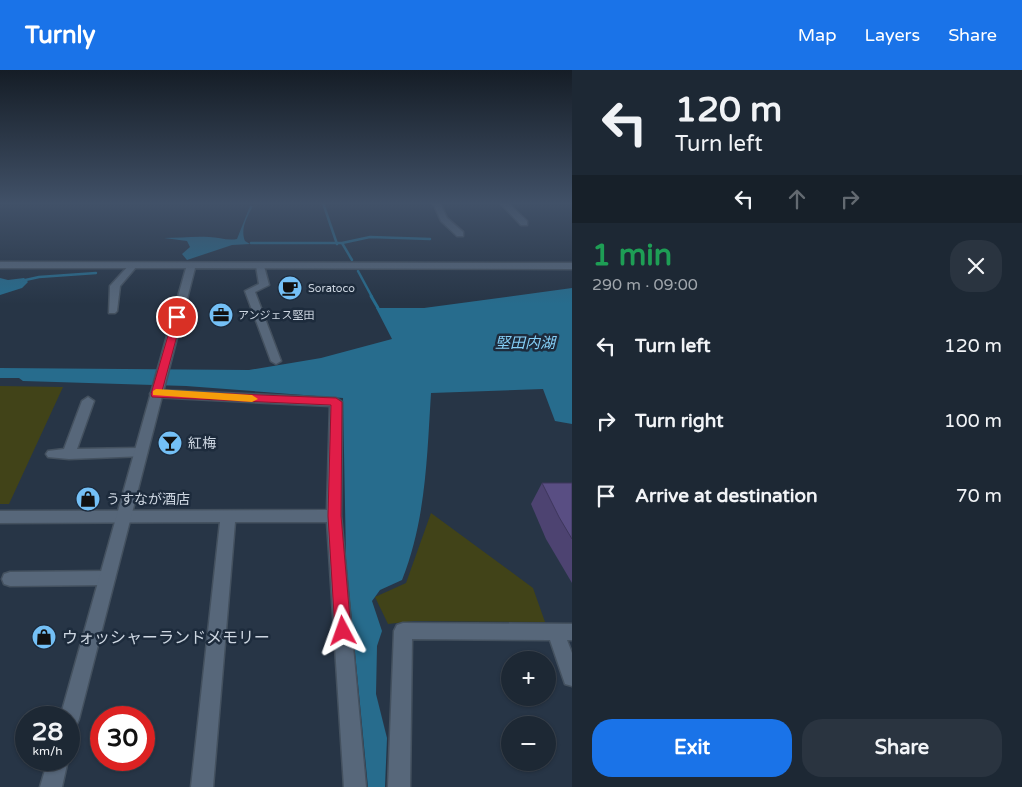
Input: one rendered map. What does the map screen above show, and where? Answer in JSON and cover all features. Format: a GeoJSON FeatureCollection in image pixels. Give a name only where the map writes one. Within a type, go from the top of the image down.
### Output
{"type":"FeatureCollection","features":[{"type":"Feature","properties":{"kind":"street"},"geometry":{"type":"LineString","coordinates":[[0,265],[572,266]]}},
{"type":"Feature","properties":{"kind":"street"},"geometry":{"type":"LineString","coordinates":[[112,311],[115,286],[133,266]]}},
{"type":"Feature","properties":{"kind":"street"},"geometry":{"type":"LineString","coordinates":[[73,706],[191,266]]}},
{"type":"Feature","properties":{"kind":"street"},"geometry":{"type":"LineString","coordinates":[[260,266],[264,285],[250,292],[276,361]]}},
{"type":"Feature","properties":{"kind":"street"},"geometry":{"type":"LineString","coordinates":[[157,390],[336,402],[334,516],[355,787]]}},
{"type":"Feature","properties":{"kind":"street"},"geometry":{"type":"LineString","coordinates":[[69,454],[88,401]]}},
{"type":"Feature","properties":{"kind":"street"},"geometry":{"type":"LineString","coordinates":[[53,454],[140,453]]}},
{"type":"Feature","properties":{"kind":"street"},"geometry":{"type":"LineString","coordinates":[[202,787],[228,516]]}},
{"type":"Feature","properties":{"kind":"street"},"geometry":{"type":"LineString","coordinates":[[0,517],[334,516]]}},
{"type":"Feature","properties":{"kind":"street"},"geometry":{"type":"LineString","coordinates":[[10,580],[107,578]]}},
{"type":"Feature","properties":{"kind":"street"},"geometry":{"type":"LineString","coordinates":[[399,787],[403,631],[563,631],[572,677]]}},
{"type":"Feature","properties":{"kind":"street"},"geometry":{"type":"LineString","coordinates":[[51,787],[55,771]]}},
{"type":"Feature","properties":{"kind":"green space"},"geometry":{"type":"Polygon","coordinates":[[[0,386],[63,387],[9,504],[0,504],[0,386]]]}},
{"type":"Feature","properties":{"kind":"green space"},"geometry":{"type":"Polygon","coordinates":[[[431,513],[533,588],[545,622],[414,621],[388,624],[375,597],[406,583],[431,513]]]}},
{"type":"Feature","properties":{"kind":"water"},"geometry":{"type":"Polygon","coordinates":[[[238,236],[244,236],[245,241],[250,244],[232,245],[187,260],[182,254],[190,247],[187,241],[164,238],[213,237],[230,240],[237,239],[238,236]]]}},
{"type":"Feature","properties":{"kind":"water"},"geometry":{"type":"Polygon","coordinates":[[[0,278],[8,280],[24,278],[28,282],[22,288],[0,295],[0,278]]]}},
{"type":"Feature","properties":{"kind":"water","name":"堅田内湖"},"geometry":{"type":"Polygon","coordinates":[[[572,288],[572,424],[555,421],[543,389],[431,393],[424,488],[421,511],[410,557],[402,580],[380,590],[372,601],[382,631],[377,646],[376,694],[387,738],[385,787],[368,787],[346,559],[343,398],[186,386],[23,381],[19,378],[0,378],[0,368],[249,370],[321,358],[392,339],[376,308],[424,308],[572,288]]]}},
{"type":"Feature","properties":{"kind":"building"},"geometry":{"type":"Polygon","coordinates":[[[542,483],[572,483],[572,539],[559,517],[542,483]]]}},
{"type":"Feature","properties":{"kind":"waterway"},"geometry":{"type":"LineString","coordinates":[[334,236],[337,243]]}},
{"type":"Feature","properties":{"kind":"waterway"},"geometry":{"type":"LineString","coordinates":[[342,243],[370,237],[430,239]]}},
{"type":"Feature","properties":{"kind":"waterway"},"geometry":{"type":"LineString","coordinates":[[251,243],[337,243]]}},
{"type":"Feature","properties":{"kind":"waterway"},"geometry":{"type":"LineString","coordinates":[[337,243],[342,243]]}},
{"type":"Feature","properties":{"kind":"waterway"},"geometry":{"type":"LineString","coordinates":[[342,243],[352,260]]}},
{"type":"Feature","properties":{"kind":"waterway"},"geometry":{"type":"LineString","coordinates":[[358,271],[372,297]]}},
{"type":"Feature","properties":{"kind":"waterway"},"geometry":{"type":"LineString","coordinates":[[21,281],[39,277],[96,273]]}},
{"type":"Feature","properties":{"kind":"waterway"},"geometry":{"type":"LineString","coordinates":[[371,296],[378,308]]}},
{"type":"Feature","properties":{"kind":"slow traffic"},"geometry":{"type":"LineString","coordinates":[[156,393],[252,399]]}},
{"type":"Feature","properties":{"kind":"place","name":"Soratoco"},"geometry":{"type":"Point","coordinates":[290,288]}},
{"type":"Feature","properties":{"kind":"place","name":"アンジェス堅田"},"geometry":{"type":"Point","coordinates":[221,315]}},
{"type":"Feature","properties":{"kind":"place","name":"紅梅"},"geometry":{"type":"Point","coordinates":[170,443]}},
{"type":"Feature","properties":{"kind":"place","name":"うすなが酒店"},"geometry":{"type":"Point","coordinates":[88,499]}},
{"type":"Feature","properties":{"kind":"place","name":"ウォッシャーランドメモリー"},"geometry":{"type":"Point","coordinates":[44,637]}},
{"type":"Feature","properties":{"kind":"route"},"geometry":{"type":"LineString","coordinates":[[177,317],[156,394],[336,402],[334,516],[343,631]]}}]}
